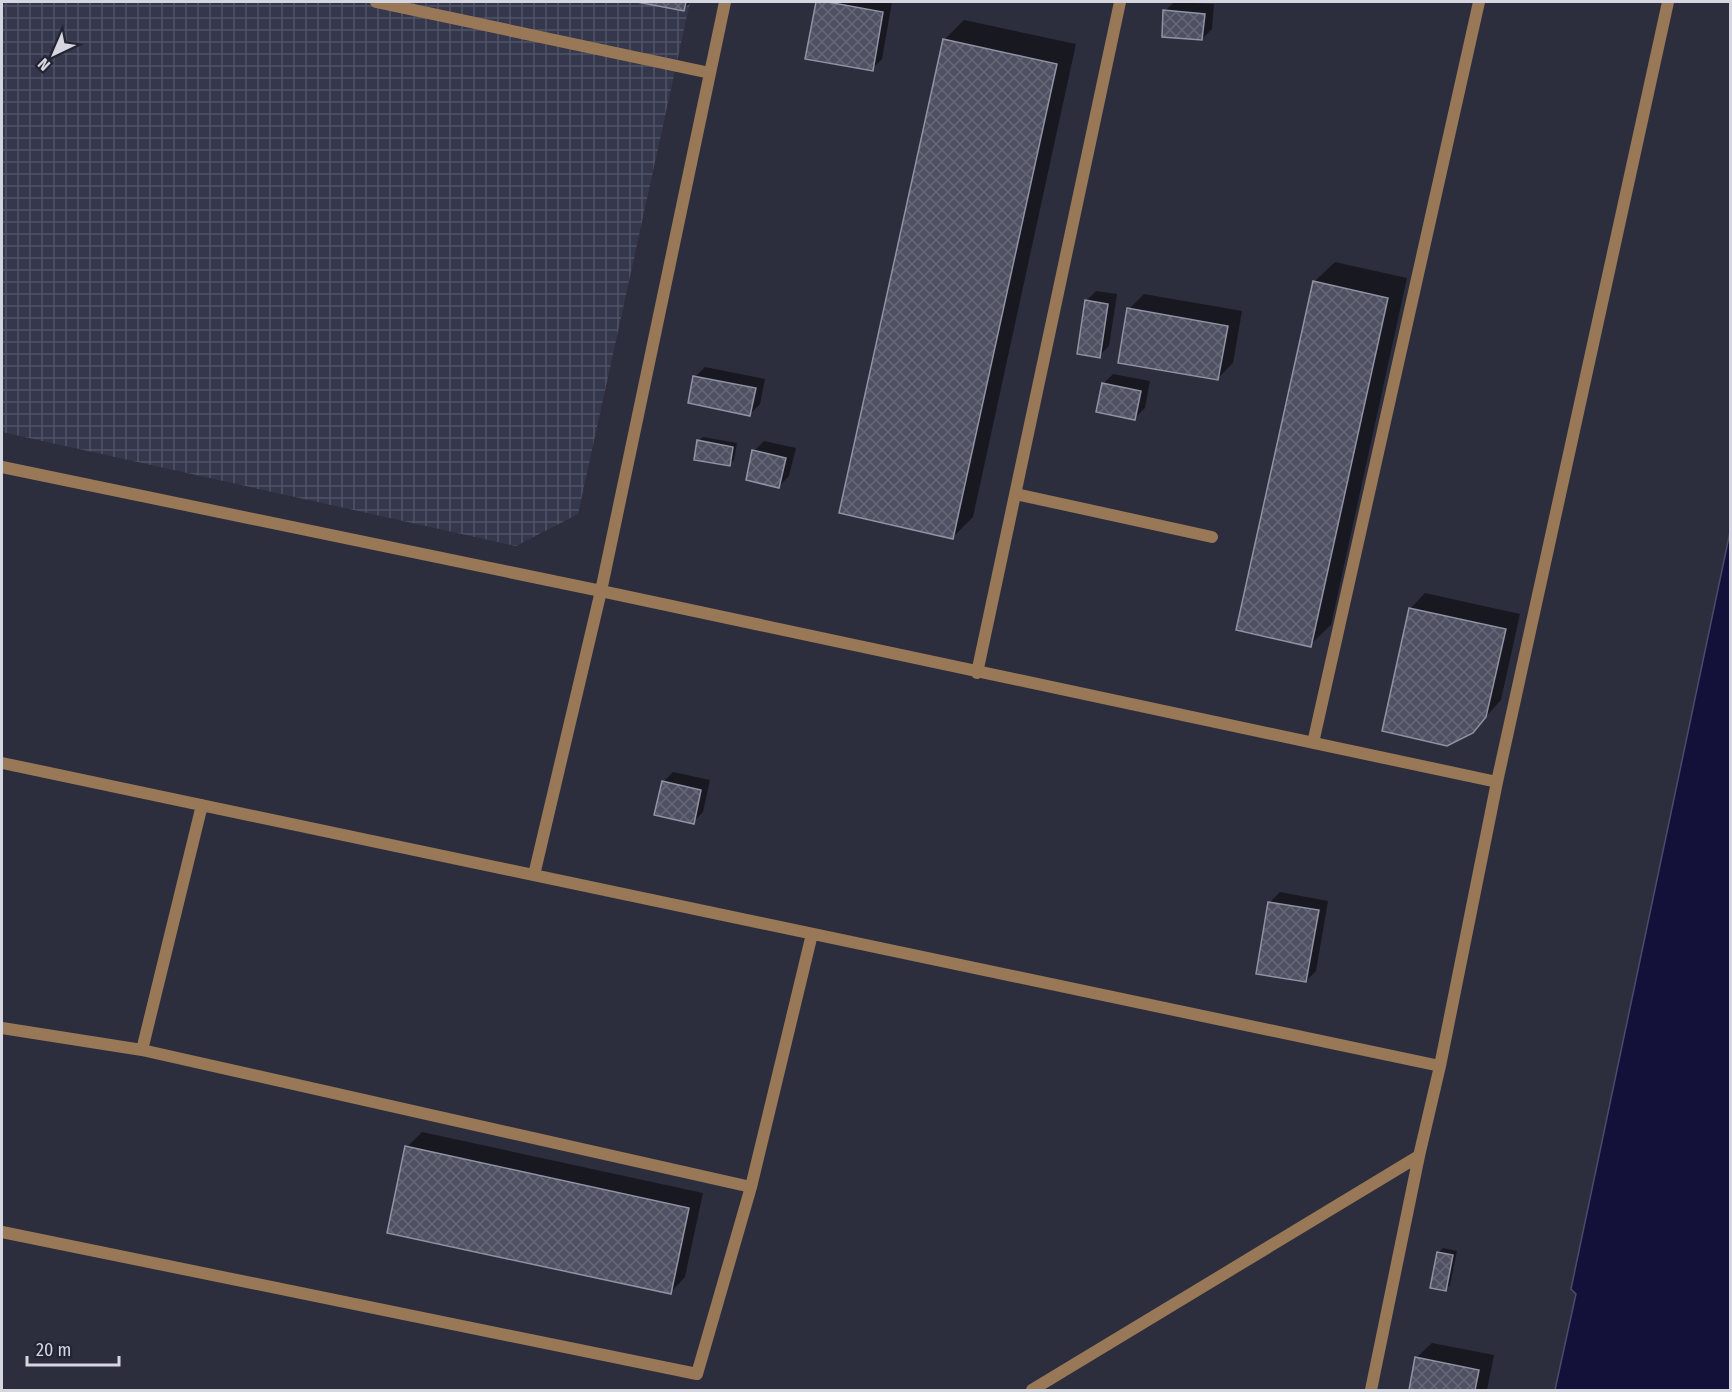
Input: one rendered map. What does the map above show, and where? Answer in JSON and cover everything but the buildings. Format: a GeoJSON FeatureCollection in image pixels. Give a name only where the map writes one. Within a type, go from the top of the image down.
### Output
{"type":"FeatureCollection","features":[{"type":"Feature","properties":{"kind":"lane"},"geometry":{"type":"LineString","coordinates":[[376,2],[710,73]]}},
{"type":"Feature","properties":{"kind":"lane"},"geometry":{"type":"LineString","coordinates":[[534,875],[601,591],[725,2]]}},
{"type":"Feature","properties":{"kind":"lane"},"geometry":{"type":"LineString","coordinates":[[977,673],[1120,2]]}},
{"type":"Feature","properties":{"kind":"lane"},"geometry":{"type":"LineString","coordinates":[[1313,743],[1479,2]]}},
{"type":"Feature","properties":{"kind":"lane"},"geometry":{"type":"LineString","coordinates":[[1371,1390],[1419,1155],[1440,1066],[1497,782],[1668,2]]}},
{"type":"Feature","properties":{"kind":"lane"},"geometry":{"type":"LineString","coordinates":[[2,467],[601,591],[977,673],[1497,782]]}},
{"type":"Feature","properties":{"kind":"lane"},"geometry":{"type":"LineString","coordinates":[[1016,494],[1212,537]]}},
{"type":"Feature","properties":{"kind":"lane"},"geometry":{"type":"LineString","coordinates":[[2,763],[1440,1066]]}},
{"type":"Feature","properties":{"kind":"lane"},"geometry":{"type":"LineString","coordinates":[[142,1050],[202,805]]}},
{"type":"Feature","properties":{"kind":"lane"},"geometry":{"type":"LineString","coordinates":[[2,1232],[697,1374],[751,1187],[812,934]]}},
{"type":"Feature","properties":{"kind":"lane"},"geometry":{"type":"LineString","coordinates":[[2,1028],[142,1050],[751,1187]]}},
{"type":"Feature","properties":{"kind":"lane"},"geometry":{"type":"LineString","coordinates":[[1032,1390],[1419,1155]]}},
{"type":"Feature","properties":{"kind":"shaded area"},"geometry":{"type":"Polygon","coordinates":[[[2,2],[690,2],[578,514],[516,546],[2,432],[2,2]]]}},
{"type":"Feature","properties":{"kind":"shaded area"},"geometry":{"type":"Polygon","coordinates":[[[1730,532],[1730,1390],[1555,1390],[1576,1294],[1571,1289],[1730,532]]]}}]}
